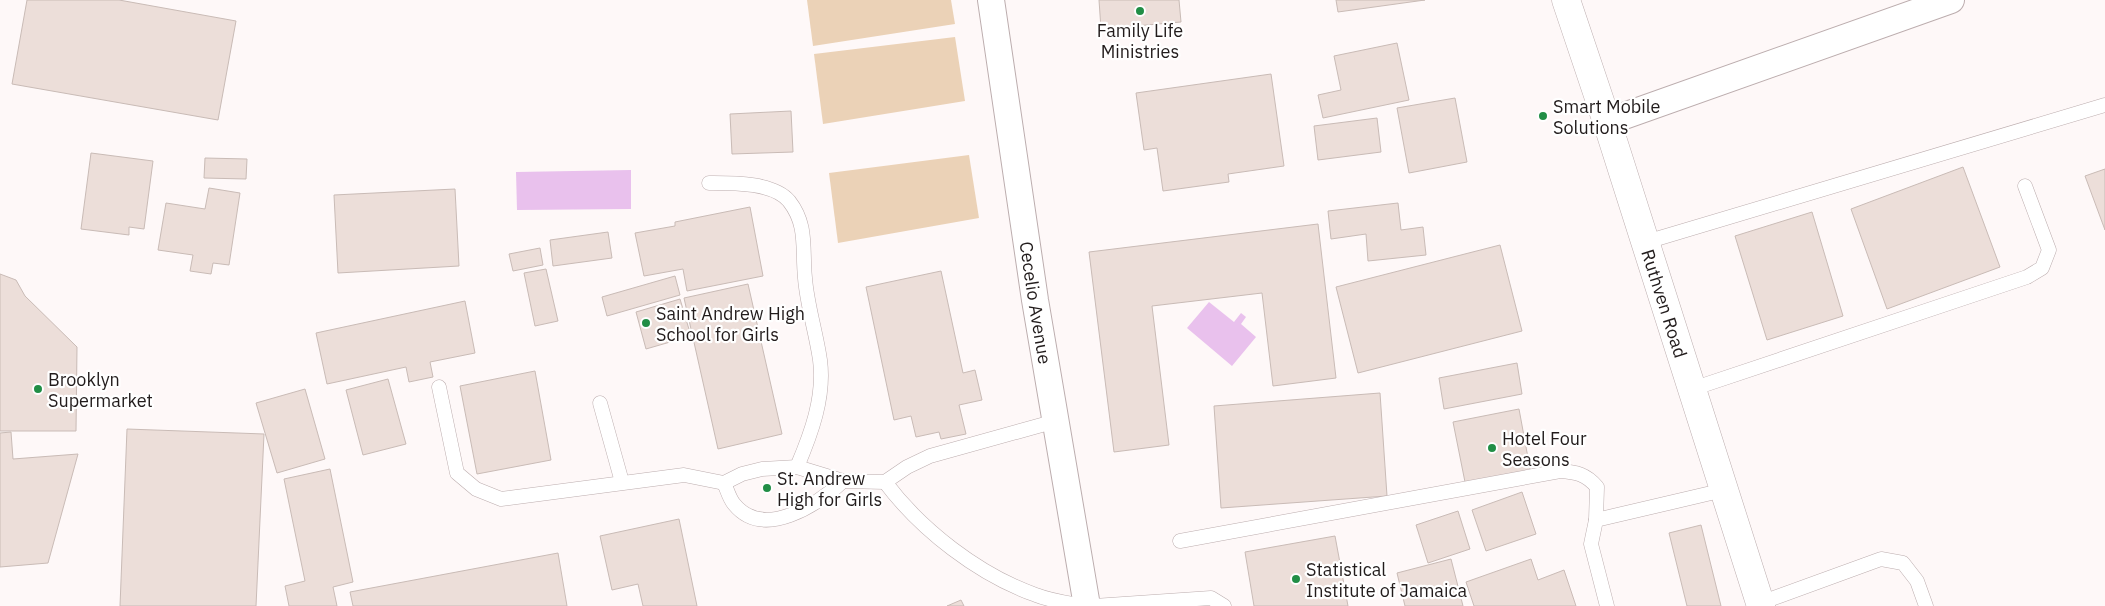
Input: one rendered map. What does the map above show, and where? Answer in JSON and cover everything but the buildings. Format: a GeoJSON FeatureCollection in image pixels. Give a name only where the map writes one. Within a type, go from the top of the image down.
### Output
{"type":"FeatureCollection","features":[{"type":"Feature","properties":{"kind":"street","name":"Cecelio Avenue"},"geometry":{"type":"LineString","coordinates":[[991,0],[1033,290],[1085,606]]}},
{"type":"Feature","properties":{"kind":"street","name":"Ruthven Road"},"geometry":{"type":"LineString","coordinates":[[1566,0],[1646,242],[1761,605]]}},
{"type":"Feature","properties":{"kind":"street"},"geometry":{"type":"LineString","coordinates":[[1607,122],[1951,0]]}},
{"type":"Feature","properties":{"kind":"lane"},"geometry":{"type":"LineString","coordinates":[[1646,242],[2105,104]]}},
{"type":"Feature","properties":{"kind":"lane"},"geometry":{"type":"LineString","coordinates":[[709,183],[746,183],[769,189],[788,200],[803,228],[805,278],[820,362],[819,402],[809,438],[797,467]]}},
{"type":"Feature","properties":{"kind":"lane"},"geometry":{"type":"LineString","coordinates":[[1692,389],[2027,277],[2042,268],[2049,250],[2025,186]]}},
{"type":"Feature","properties":{"kind":"lane"},"geometry":{"type":"LineString","coordinates":[[439,387],[458,473],[476,489],[501,499],[684,475],[724,482],[742,474],[762,469],[797,467],[843,481],[885,482],[906,467],[930,456],[1056,421]]}},
{"type":"Feature","properties":{"kind":"lane"},"geometry":{"type":"LineString","coordinates":[[600,403],[622,482]]}},
{"type":"Feature","properties":{"kind":"lane"},"geometry":{"type":"LineString","coordinates":[[1180,541],[1560,471],[1577,472],[1590,478],[1597,487],[1596,520],[1590,544],[1607,606]]}},
{"type":"Feature","properties":{"kind":"lane"},"geometry":{"type":"LineString","coordinates":[[724,482],[734,504],[756,519],[779,518],[799,511],[824,498],[843,481]]}},
{"type":"Feature","properties":{"kind":"lane"},"geometry":{"type":"LineString","coordinates":[[885,482],[916,518],[984,572],[1036,596],[1085,606]]}},
{"type":"Feature","properties":{"kind":"lane"},"geometry":{"type":"LineString","coordinates":[[1596,520],[1724,490]]}},
{"type":"Feature","properties":{"kind":"lane"},"geometry":{"type":"LineString","coordinates":[[1761,605],[1880,560],[1903,563],[1917,581],[1926,606]]}},
{"type":"Feature","properties":{"kind":"lane"},"geometry":{"type":"LineString","coordinates":[[1094,606],[1152,604],[1211,598],[1224,606]]}},
{"type":"Feature","properties":{"kind":"shaded area"},"geometry":{"type":"Polygon","coordinates":[[[807,0],[951,0],[955,24],[813,46],[807,0]]]}},
{"type":"Feature","properties":{"kind":"shaded area"},"geometry":{"type":"Polygon","coordinates":[[[955,37],[965,101],[823,124],[814,54],[955,37]]]}},
{"type":"Feature","properties":{"kind":"shaded area"},"geometry":{"type":"Polygon","coordinates":[[[969,155],[979,218],[838,243],[829,173],[969,155]]]}},
{"type":"Feature","properties":{"kind":"shaded area"},"geometry":{"type":"Polygon","coordinates":[[[631,170],[631,209],[517,210],[516,172],[631,170]]]}},
{"type":"Feature","properties":{"kind":"shaded area"},"geometry":{"type":"Polygon","coordinates":[[[1209,302],[1234,322],[1241,313],[1246,317],[1241,324],[1256,337],[1232,366],[1187,328],[1209,302]]]}},
{"type":"Feature","properties":{"kind":"place","name":"Family Life Ministries"},"geometry":{"type":"Point","coordinates":[1140,11]}},
{"type":"Feature","properties":{"kind":"place","name":"Smart Mobile Solutions"},"geometry":{"type":"Point","coordinates":[1543,116]}},
{"type":"Feature","properties":{"kind":"place","name":"Saint Andrew High School for Girls"},"geometry":{"type":"Point","coordinates":[646,323]}},
{"type":"Feature","properties":{"kind":"place","name":"Brooklyn Supermarket"},"geometry":{"type":"Point","coordinates":[38,389]}},
{"type":"Feature","properties":{"kind":"place","name":"Hotel Four Seasons"},"geometry":{"type":"Point","coordinates":[1492,448]}},
{"type":"Feature","properties":{"kind":"place","name":"St. Andrew High for Girls"},"geometry":{"type":"Point","coordinates":[767,488]}},
{"type":"Feature","properties":{"kind":"place","name":"Statistical Institute of Jamaica"},"geometry":{"type":"Point","coordinates":[1296,579]}}]}
